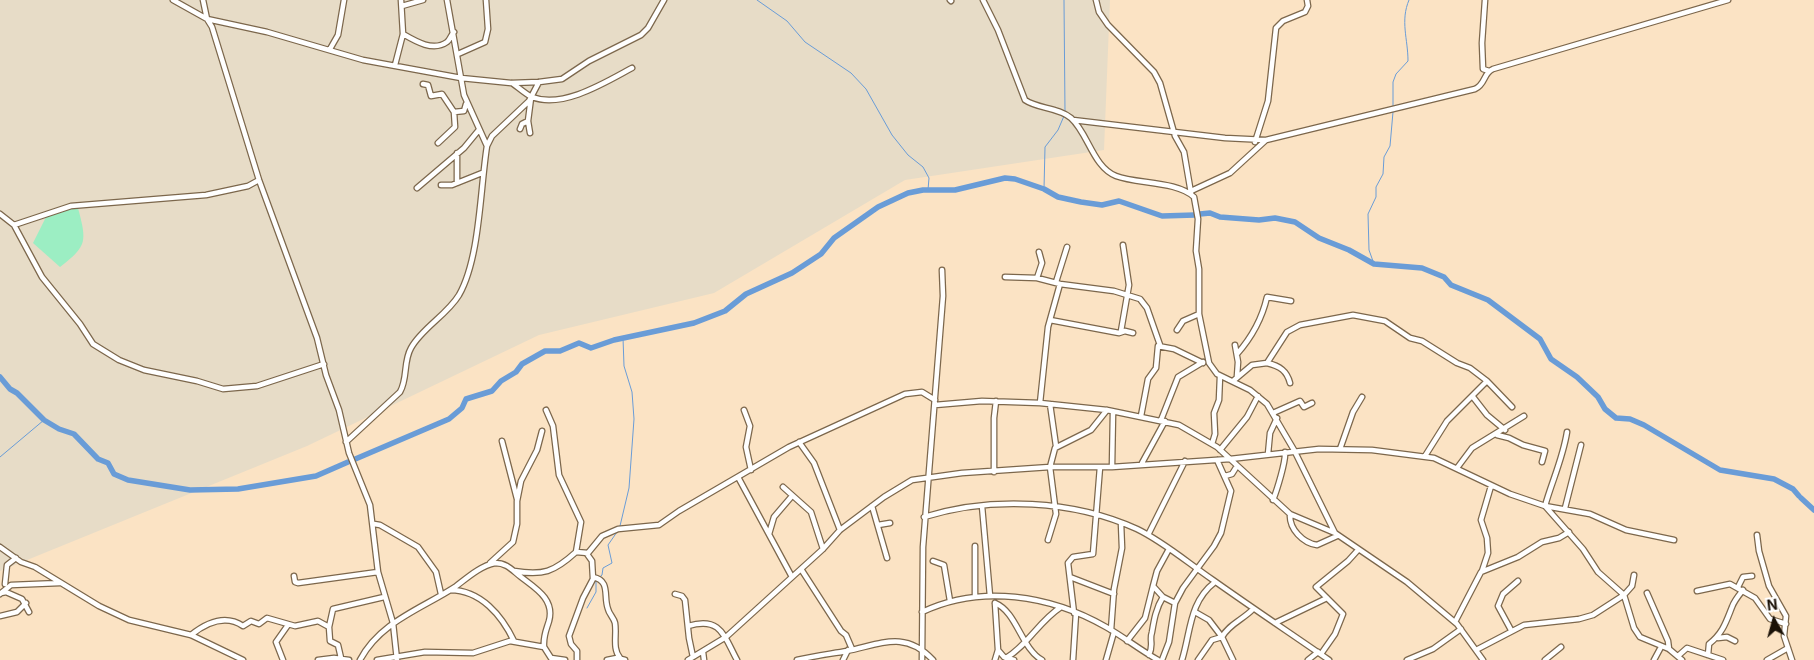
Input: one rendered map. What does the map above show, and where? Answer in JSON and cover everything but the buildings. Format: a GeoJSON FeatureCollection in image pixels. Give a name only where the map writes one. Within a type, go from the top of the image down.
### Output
{"type":"FeatureCollection","features":[{"type":"Feature","properties":{"kind":"street"},"geometry":{"type":"LineString","coordinates":[[173,0],[207,19],[231,23],[330,49],[363,60],[461,78],[511,83],[562,79],[589,61],[641,35],[648,28],[664,0]]}},
{"type":"Feature","properties":{"kind":"street"},"geometry":{"type":"LineString","coordinates":[[203,0],[207,19],[215,37],[259,180],[317,338],[346,442],[358,479],[370,506],[374,524],[378,572],[392,623],[396,658]]}},
{"type":"Feature","properties":{"kind":"street"},"geometry":{"type":"LineString","coordinates":[[330,49],[338,35],[344,0]]}},
{"type":"Feature","properties":{"kind":"street"},"geometry":{"type":"LineString","coordinates":[[395,65],[403,34],[401,0]]}},
{"type":"Feature","properties":{"kind":"street"},"geometry":{"type":"LineString","coordinates":[[402,6],[423,0]]}},
{"type":"Feature","properties":{"kind":"street"},"geometry":{"type":"LineString","coordinates":[[446,0],[467,103],[487,146]]}},
{"type":"Feature","properties":{"kind":"street"},"geometry":{"type":"LineString","coordinates":[[458,54],[485,42],[488,29],[486,0]]}},
{"type":"Feature","properties":{"kind":"street"},"geometry":{"type":"LineString","coordinates":[[983,0],[998,30],[1023,97],[1030,103],[1058,111],[1074,120],[1255,141],[1266,140],[1475,89],[1483,84],[1489,71]]}},
{"type":"Feature","properties":{"kind":"street"},"geometry":{"type":"LineString","coordinates":[[1096,0],[1099,12],[1108,25],[1154,72],[1165,96],[1174,132],[1183,149],[1198,219],[1196,251],[1199,269],[1199,314],[1207,358],[1211,368],[1220,376],[1233,381],[1258,396],[1273,412],[1336,534]]}},
{"type":"Feature","properties":{"kind":"street"},"geometry":{"type":"LineString","coordinates":[[1252,150],[1268,101],[1276,28],[1283,21],[1306,12],[1307,0]]}},
{"type":"Feature","properties":{"kind":"street"},"geometry":{"type":"LineString","coordinates":[[1485,0],[1482,43],[1483,68],[1489,71],[1728,0]]}},
{"type":"Feature","properties":{"kind":"street"},"geometry":{"type":"LineString","coordinates":[[403,34],[421,44],[436,46],[447,42],[454,32]]}},
{"type":"Feature","properties":{"kind":"street"},"geometry":{"type":"LineString","coordinates":[[511,83],[531,97],[556,98],[581,94],[632,68]]}},
{"type":"Feature","properties":{"kind":"street"},"geometry":{"type":"LineString","coordinates":[[346,442],[400,392],[405,382],[407,360],[412,346],[448,309],[461,290],[474,255],[482,173],[487,146],[492,136],[531,97],[539,82]]}},
{"type":"Feature","properties":{"kind":"street"},"geometry":{"type":"LineString","coordinates":[[423,84],[428,85],[431,96],[442,94],[454,112],[455,127],[438,143]]}},
{"type":"Feature","properties":{"kind":"street"},"geometry":{"type":"LineString","coordinates":[[530,133],[528,121],[531,97]]}},
{"type":"Feature","properties":{"kind":"street"},"geometry":{"type":"LineString","coordinates":[[454,112],[464,111],[467,103]]}},
{"type":"Feature","properties":{"kind":"street"},"geometry":{"type":"LineString","coordinates":[[1074,120],[1098,158],[1112,174],[1191,193],[1230,173],[1252,150],[1266,140]]}},
{"type":"Feature","properties":{"kind":"street"},"geometry":{"type":"LineString","coordinates":[[520,129],[522,124],[528,121]]}},
{"type":"Feature","properties":{"kind":"street"},"geometry":{"type":"LineString","coordinates":[[479,132],[492,136]]}},
{"type":"Feature","properties":{"kind":"street"},"geometry":{"type":"LineString","coordinates":[[417,188],[464,148],[479,132]]}},
{"type":"Feature","properties":{"kind":"street"},"geometry":{"type":"LineString","coordinates":[[457,153],[457,183]]}},
{"type":"Feature","properties":{"kind":"street"},"geometry":{"type":"LineString","coordinates":[[441,185],[457,183],[482,173]]}},
{"type":"Feature","properties":{"kind":"street"},"geometry":{"type":"LineString","coordinates":[[14,225],[71,206],[206,194],[248,186],[259,180]]}},
{"type":"Feature","properties":{"kind":"street"},"geometry":{"type":"LineString","coordinates":[[0,214],[14,225],[42,278],[73,314],[92,344],[119,360],[150,372],[197,381],[223,389],[257,386],[324,364]]}},
{"type":"Feature","properties":{"kind":"street"},"geometry":{"type":"LineString","coordinates":[[1121,332],[1128,285],[1122,244]]}},
{"type":"Feature","properties":{"kind":"street"},"geometry":{"type":"LineString","coordinates":[[1040,403],[1050,320],[1067,247]]}},
{"type":"Feature","properties":{"kind":"street"},"geometry":{"type":"LineString","coordinates":[[1037,278],[1042,263],[1039,252]]}},
{"type":"Feature","properties":{"kind":"street"},"geometry":{"type":"LineString","coordinates":[[922,660],[924,517],[943,296],[942,270]]}},
{"type":"Feature","properties":{"kind":"street"},"geometry":{"type":"LineString","coordinates":[[1004,277],[1037,278],[1114,291],[1125,296],[1140,299],[1146,306],[1160,345]]}},
{"type":"Feature","properties":{"kind":"street"},"geometry":{"type":"LineString","coordinates":[[1237,354],[1256,327],[1262,315],[1267,297],[1291,301]]}},
{"type":"Feature","properties":{"kind":"street"},"geometry":{"type":"LineString","coordinates":[[1177,330],[1183,321],[1199,314]]}},
{"type":"Feature","properties":{"kind":"street"},"geometry":{"type":"LineString","coordinates":[[1267,363],[1286,332],[1300,325],[1334,317],[1353,315],[1385,321],[1410,338],[1422,341],[1457,364],[1470,368],[1512,407]]}},
{"type":"Feature","properties":{"kind":"street"},"geometry":{"type":"LineString","coordinates":[[1050,320],[1119,334],[1121,332],[1133,333]]}},
{"type":"Feature","properties":{"kind":"street"},"geometry":{"type":"LineString","coordinates":[[1160,345],[1174,349],[1203,363]]}},
{"type":"Feature","properties":{"kind":"street"},"geometry":{"type":"LineString","coordinates":[[1141,416],[1148,379],[1156,372],[1157,347],[1160,345]]}},
{"type":"Feature","properties":{"kind":"street"},"geometry":{"type":"LineString","coordinates":[[1235,345],[1237,376]]}},
{"type":"Feature","properties":{"kind":"street"},"geometry":{"type":"LineString","coordinates":[[1142,463],[1163,421],[1178,378],[1203,363],[1207,358]]}},
{"type":"Feature","properties":{"kind":"street"},"geometry":{"type":"LineString","coordinates":[[1233,381],[1252,365],[1267,363],[1282,369],[1288,376],[1290,383]]}},
{"type":"Feature","properties":{"kind":"street"},"geometry":{"type":"LineString","coordinates":[[1212,444],[1215,434],[1214,414],[1219,400],[1220,376]]}},
{"type":"Feature","properties":{"kind":"street"},"geometry":{"type":"LineString","coordinates":[[1425,456],[1447,422],[1487,382]]}},
{"type":"Feature","properties":{"kind":"street"},"geometry":{"type":"LineString","coordinates":[[587,554],[604,535],[622,527],[662,524],[679,511],[799,442],[905,394],[922,392],[935,402],[1040,403],[1107,410],[1179,425],[1212,444],[1290,514],[1336,534],[1407,582],[1461,629],[1483,660]]}},
{"type":"Feature","properties":{"kind":"street"},"geometry":{"type":"LineString","coordinates":[[1220,450],[1247,417],[1258,396]]}},
{"type":"Feature","properties":{"kind":"street"},"geometry":{"type":"LineString","coordinates":[[1340,449],[1353,412],[1362,397]]}},
{"type":"Feature","properties":{"kind":"street"},"geometry":{"type":"LineString","coordinates":[[1473,397],[1487,415],[1504,430]]}},
{"type":"Feature","properties":{"kind":"street"},"geometry":{"type":"LineString","coordinates":[[1273,412],[1300,401],[1304,407],[1312,403]]}},
{"type":"Feature","properties":{"kind":"street"},"geometry":{"type":"LineString","coordinates":[[994,472],[994,418],[996,402]]}},
{"type":"Feature","properties":{"kind":"street"},"geometry":{"type":"LineString","coordinates":[[1048,540],[1056,507],[1050,467],[1056,446],[1050,404]]}},
{"type":"Feature","properties":{"kind":"street"},"geometry":{"type":"LineString","coordinates":[[514,571],[529,573],[550,571],[561,566],[576,552],[581,522],[559,475],[553,426],[546,410]]}},
{"type":"Feature","properties":{"kind":"street"},"geometry":{"type":"LineString","coordinates":[[744,410],[750,428],[746,447],[751,470]]}},
{"type":"Feature","properties":{"kind":"street"},"geometry":{"type":"LineString","coordinates":[[1056,446],[1079,438],[1091,430],[1107,410]]}},
{"type":"Feature","properties":{"kind":"street"},"geometry":{"type":"LineString","coordinates":[[1112,467],[1113,412]]}},
{"type":"Feature","properties":{"kind":"street"},"geometry":{"type":"LineString","coordinates":[[1457,468],[1472,448],[1524,416]]}},
{"type":"Feature","properties":{"kind":"street"},"geometry":{"type":"LineString","coordinates":[[1268,454],[1270,434],[1277,418]]}},
{"type":"Feature","properties":{"kind":"street"},"geometry":{"type":"LineString","coordinates":[[360,660],[369,646],[392,623],[489,564],[513,542],[517,499],[522,477],[537,450],[542,431]]}},
{"type":"Feature","properties":{"kind":"street"},"geometry":{"type":"LineString","coordinates":[[1545,506],[1554,474],[1562,456],[1567,432]]}},
{"type":"Feature","properties":{"kind":"street"},"geometry":{"type":"LineString","coordinates":[[1495,435],[1545,451],[1542,462]]}},
{"type":"Feature","properties":{"kind":"street"},"geometry":{"type":"LineString","coordinates":[[502,441],[517,499]]}},
{"type":"Feature","properties":{"kind":"street"},"geometry":{"type":"LineString","coordinates":[[799,442],[814,463],[840,530]]}},
{"type":"Feature","properties":{"kind":"street"},"geometry":{"type":"LineString","coordinates":[[1565,508],[1581,446]]}},
{"type":"Feature","properties":{"kind":"street"},"geometry":{"type":"LineString","coordinates":[[688,660],[726,637],[823,549],[840,530],[903,484],[928,477],[1050,467],[1112,467],[1142,463],[1217,460],[1294,450],[1340,449],[1425,456],[1457,468],[1491,486],[1545,506],[1565,508],[1590,514],[1626,530],[1674,540]]}},
{"type":"Feature","properties":{"kind":"street"},"geometry":{"type":"LineString","coordinates":[[1273,500],[1282,467],[1286,460],[1285,452]]}},
{"type":"Feature","properties":{"kind":"street"},"geometry":{"type":"LineString","coordinates":[[1162,660],[1169,642],[1175,604],[1183,588],[1220,533],[1231,491],[1217,460]]}},
{"type":"Feature","properties":{"kind":"street"},"geometry":{"type":"LineString","coordinates":[[1148,535],[1185,461]]}},
{"type":"Feature","properties":{"kind":"street"},"geometry":{"type":"LineString","coordinates":[[1225,476],[1232,474],[1237,466]]}},
{"type":"Feature","properties":{"kind":"street"},"geometry":{"type":"LineString","coordinates":[[1073,660],[1075,613],[1068,563],[1071,558],[1093,554],[1100,467]]}},
{"type":"Feature","properties":{"kind":"street"},"geometry":{"type":"LineString","coordinates":[[738,477],[792,577]]}},
{"type":"Feature","properties":{"kind":"street"},"geometry":{"type":"LineString","coordinates":[[1454,622],[1481,572],[1488,553],[1487,538],[1481,520],[1491,486]]}},
{"type":"Feature","properties":{"kind":"street"},"geometry":{"type":"LineString","coordinates":[[783,487],[813,516],[823,549]]}},
{"type":"Feature","properties":{"kind":"street"},"geometry":{"type":"LineString","coordinates":[[768,534],[774,517],[792,496]]}},
{"type":"Feature","properties":{"kind":"street"},"geometry":{"type":"LineString","coordinates":[[924,517],[962,508],[1006,504],[1056,507],[1121,523],[1148,535],[1324,657]]}},
{"type":"Feature","properties":{"kind":"street"},"geometry":{"type":"LineString","coordinates":[[872,506],[887,558]]}},
{"type":"Feature","properties":{"kind":"street"},"geometry":{"type":"LineString","coordinates":[[982,506],[992,596],[995,603],[998,650],[996,660]]}},
{"type":"Feature","properties":{"kind":"street"},"geometry":{"type":"LineString","coordinates":[[1545,506],[1569,532],[1598,572],[1624,595],[1635,631],[1644,640],[1669,649],[1680,658],[1687,648],[1723,660]]}},
{"type":"Feature","properties":{"kind":"street"},"geometry":{"type":"LineString","coordinates":[[1290,514],[1293,527],[1307,542],[1317,545],[1336,534]]}},
{"type":"Feature","properties":{"kind":"street"},"geometry":{"type":"LineString","coordinates":[[878,525],[890,523]]}},
{"type":"Feature","properties":{"kind":"street"},"geometry":{"type":"LineString","coordinates":[[1106,660],[1112,631],[1114,594],[1122,548],[1121,523]]}},
{"type":"Feature","properties":{"kind":"street"},"geometry":{"type":"LineString","coordinates":[[374,524],[380,525],[418,547],[436,572],[442,594]]}},
{"type":"Feature","properties":{"kind":"street"},"geometry":{"type":"LineString","coordinates":[[1481,572],[1518,557],[1542,542],[1559,538],[1569,532]]}},
{"type":"Feature","properties":{"kind":"street"},"geometry":{"type":"LineString","coordinates":[[1757,535],[1757,543],[1769,586],[1784,611],[1786,624],[1784,633],[1792,660]]}},
{"type":"Feature","properties":{"kind":"street"},"geometry":{"type":"LineString","coordinates":[[975,546],[975,597]]}},
{"type":"Feature","properties":{"kind":"street"},"geometry":{"type":"LineString","coordinates":[[0,547],[24,564],[35,567],[99,606],[129,620],[191,635],[242,660]]}},
{"type":"Feature","properties":{"kind":"street"},"geometry":{"type":"LineString","coordinates":[[1127,640],[1145,618],[1145,610],[1157,571],[1170,550]]}},
{"type":"Feature","properties":{"kind":"street"},"geometry":{"type":"LineString","coordinates":[[1324,657],[1343,614],[1318,591],[1317,585],[1348,561],[1358,550]]}},
{"type":"Feature","properties":{"kind":"street"},"geometry":{"type":"LineString","coordinates":[[576,552],[587,554],[592,561],[593,577],[569,636],[571,644],[577,651],[577,660]]}},
{"type":"Feature","properties":{"kind":"street"},"geometry":{"type":"LineString","coordinates":[[16,558],[6,565],[6,585],[0,594],[18,597],[26,603],[29,612]]}},
{"type":"Feature","properties":{"kind":"street"},"geometry":{"type":"LineString","coordinates":[[933,561],[944,565],[950,601]]}},
{"type":"Feature","properties":{"kind":"street"},"geometry":{"type":"LineString","coordinates":[[489,564],[501,563],[536,586],[548,606],[550,617],[544,634],[544,647],[551,658],[565,660]]}},
{"type":"Feature","properties":{"kind":"street"},"geometry":{"type":"LineString","coordinates":[[801,569],[841,631],[845,634],[850,650],[844,660]]}},
{"type":"Feature","properties":{"kind":"street"},"geometry":{"type":"LineString","coordinates":[[294,576],[295,582],[298,583],[378,572]]}},
{"type":"Feature","properties":{"kind":"street"},"geometry":{"type":"LineString","coordinates":[[1476,650],[1511,630],[1527,625],[1587,617],[1624,595],[1632,586],[1634,575]]}},
{"type":"Feature","properties":{"kind":"street"},"geometry":{"type":"LineString","coordinates":[[1708,655],[1710,644],[1716,639],[1729,619],[1733,604],[1741,588],[1743,577],[1752,576]]}},
{"type":"Feature","properties":{"kind":"street"},"geometry":{"type":"LineString","coordinates":[[593,577],[601,579],[605,585],[607,608],[614,621],[616,653],[623,659]]}},
{"type":"Feature","properties":{"kind":"street"},"geometry":{"type":"LineString","coordinates":[[1070,577],[1114,594]]}},
{"type":"Feature","properties":{"kind":"street"},"geometry":{"type":"LineString","coordinates":[[0,580],[6,585],[60,583]]}},
{"type":"Feature","properties":{"kind":"street"},"geometry":{"type":"LineString","coordinates":[[1182,660],[1198,599],[1215,582]]}},
{"type":"Feature","properties":{"kind":"street"},"geometry":{"type":"LineString","coordinates":[[1511,630],[1498,606],[1503,594],[1518,582]]}},
{"type":"Feature","properties":{"kind":"street"},"geometry":{"type":"LineString","coordinates":[[1697,591],[1730,584],[1741,588],[1758,600],[1770,619],[1786,624]]}},
{"type":"Feature","properties":{"kind":"street"},"geometry":{"type":"LineString","coordinates":[[1153,586],[1163,598],[1175,604]]}},
{"type":"Feature","properties":{"kind":"street"},"geometry":{"type":"LineString","coordinates":[[449,590],[470,594],[492,608],[504,621],[514,641]]}},
{"type":"Feature","properties":{"kind":"street"},"geometry":{"type":"LineString","coordinates":[[1646,593],[1668,641],[1669,649]]}},
{"type":"Feature","properties":{"kind":"street"},"geometry":{"type":"LineString","coordinates":[[675,594],[684,598],[693,657]]}},
{"type":"Feature","properties":{"kind":"street"},"geometry":{"type":"LineString","coordinates":[[922,612],[950,601],[975,597],[992,596],[1043,601],[1075,613],[1112,631],[1158,660]]}},
{"type":"Feature","properties":{"kind":"street"},"geometry":{"type":"LineString","coordinates":[[341,658],[338,645],[330,641],[329,627],[333,609],[384,597]]}},
{"type":"Feature","properties":{"kind":"street"},"geometry":{"type":"LineString","coordinates":[[1149,655],[1153,646],[1151,634],[1156,609],[1163,598]]}},
{"type":"Feature","properties":{"kind":"street"},"geometry":{"type":"LineString","coordinates":[[1275,623],[1327,598]]}},
{"type":"Feature","properties":{"kind":"street"},"geometry":{"type":"LineString","coordinates":[[0,616],[17,612],[26,603]]}},
{"type":"Feature","properties":{"kind":"street"},"geometry":{"type":"LineString","coordinates":[[995,603],[1008,614],[1033,654],[1042,660]]}},
{"type":"Feature","properties":{"kind":"street"},"geometry":{"type":"LineString","coordinates":[[1006,658],[1045,619],[1061,607]]}},
{"type":"Feature","properties":{"kind":"street"},"geometry":{"type":"LineString","coordinates":[[1198,660],[1212,640],[1222,637],[1226,631],[1244,619],[1253,609]]}},
{"type":"Feature","properties":{"kind":"street"},"geometry":{"type":"LineString","coordinates":[[1195,612],[1209,620],[1222,637],[1233,660]]}},
{"type":"Feature","properties":{"kind":"street"},"geometry":{"type":"LineString","coordinates":[[191,635],[207,622],[213,621],[232,621],[243,626],[251,621],[259,624],[267,618],[295,626],[318,621],[329,627]]}},
{"type":"Feature","properties":{"kind":"street"},"geometry":{"type":"LineString","coordinates":[[688,626],[703,623],[719,628],[726,637],[737,660]]}},
{"type":"Feature","properties":{"kind":"street"},"geometry":{"type":"LineString","coordinates":[[283,660],[276,642],[288,625]]}},
{"type":"Feature","properties":{"kind":"street"},"geometry":{"type":"LineString","coordinates":[[1406,660],[1433,649],[1461,629]]}},
{"type":"Feature","properties":{"kind":"street"},"geometry":{"type":"LineString","coordinates":[[1716,639],[1727,637],[1735,641]]}},
{"type":"Feature","properties":{"kind":"street"},"geometry":{"type":"LineString","coordinates":[[377,660],[425,652],[473,653],[514,641],[544,647]]}},
{"type":"Feature","properties":{"kind":"street"},"geometry":{"type":"LineString","coordinates":[[797,660],[886,641],[904,642],[922,649],[933,660]]}},
{"type":"Feature","properties":{"kind":"street"},"geometry":{"type":"LineString","coordinates":[[1545,660],[1561,647]]}},
{"type":"Feature","properties":{"kind":"street"},"geometry":{"type":"LineString","coordinates":[[1654,660],[1661,647]]}},
{"type":"Feature","properties":{"kind":"street"},"geometry":{"type":"LineString","coordinates":[[1767,660],[1788,648]]}},
{"type":"Feature","properties":{"kind":"street"},"geometry":{"type":"LineString","coordinates":[[998,650],[1006,658],[1014,660]]}},
{"type":"Feature","properties":{"kind":"street"},"geometry":{"type":"LineString","coordinates":[[704,652],[704,660]]}},
{"type":"Feature","properties":{"kind":"street"},"geometry":{"type":"LineString","coordinates":[[1308,660],[1324,657]]}},
{"type":"Feature","properties":{"kind":"street"},"geometry":{"type":"LineString","coordinates":[[318,660],[341,658],[349,660]]}},
{"type":"Feature","properties":{"kind":"street"},"geometry":{"type":"LineString","coordinates":[[607,660],[623,659]]}},
{"type":"Feature","properties":{"kind":"shaded area"},"geometry":{"type":"Polygon","coordinates":[[[0,0],[1110,0],[1104,150],[905,180],[714,293],[539,335],[307,446],[0,571],[0,0]]]}},
{"type":"Feature","properties":{"kind":"green space"},"geometry":{"type":"Polygon","coordinates":[[[71,207],[78,208],[83,229],[82,242],[75,254],[60,267],[33,243],[47,215],[71,207]]]}},
{"type":"Feature","properties":{"kind":"waterway"},"geometry":{"type":"LineString","coordinates":[[757,0],[787,21],[805,42],[851,73],[866,89],[892,135],[908,155],[923,167],[929,178],[928,190]]}},
{"type":"Feature","properties":{"kind":"waterway"},"geometry":{"type":"LineString","coordinates":[[1064,0],[1065,112]]}},
{"type":"Feature","properties":{"kind":"waterway"},"geometry":{"type":"LineString","coordinates":[[1393,108],[1393,82],[1396,74],[1408,61],[1405,15],[1409,0]]}},
{"type":"Feature","properties":{"kind":"waterway"},"geometry":{"type":"LineString","coordinates":[[1374,264],[1369,250],[1368,214],[1376,197],[1376,187],[1383,174],[1384,157],[1390,146],[1393,112]]}},
{"type":"Feature","properties":{"kind":"waterway"},"geometry":{"type":"LineString","coordinates":[[1044,189],[1045,147],[1058,130],[1064,116]]}},
{"type":"Feature","properties":{"kind":"waterway"},"geometry":{"type":"LineString","coordinates":[[353,460],[449,419],[462,408],[466,399],[492,391],[501,381],[516,372],[522,364],[545,351],[560,351],[579,343],[591,348],[614,340],[694,323],[725,311],[746,294],[792,273],[821,254],[834,238],[878,207],[908,193],[923,190],[955,190],[1005,178],[1015,179],[1044,189],[1058,197],[1081,202],[1102,205],[1119,201],[1162,216],[1195,215]]}},
{"type":"Feature","properties":{"kind":"waterway"},"geometry":{"type":"LineString","coordinates":[[1200,214],[1210,213],[1220,217],[1259,220],[1275,218],[1295,222],[1319,238],[1349,250],[1374,264],[1422,268],[1444,277],[1451,285],[1488,300],[1540,339],[1551,359],[1577,377],[1598,397],[1605,409],[1616,418],[1630,419],[1644,425],[1720,470],[1774,479],[1793,489],[1799,496]]}},
{"type":"Feature","properties":{"kind":"waterway"},"geometry":{"type":"LineString","coordinates":[[620,526],[629,488],[634,419],[632,392],[624,366],[623,338]]}},
{"type":"Feature","properties":{"kind":"waterway"},"geometry":{"type":"LineString","coordinates":[[0,377],[10,389],[17,393],[44,420],[59,429],[74,434],[98,459],[108,463],[114,474],[128,480],[190,490],[238,489],[316,476],[348,462]]}},
{"type":"Feature","properties":{"kind":"waterway"},"geometry":{"type":"LineString","coordinates":[[0,457],[44,420]]}},
{"type":"Feature","properties":{"kind":"waterway"},"geometry":{"type":"LineString","coordinates":[[1801,498],[1814,510]]}},
{"type":"Feature","properties":{"kind":"waterway"},"geometry":{"type":"LineString","coordinates":[[587,608],[596,592],[596,580],[602,575],[603,568],[612,563],[608,545],[617,532]]}}]}
